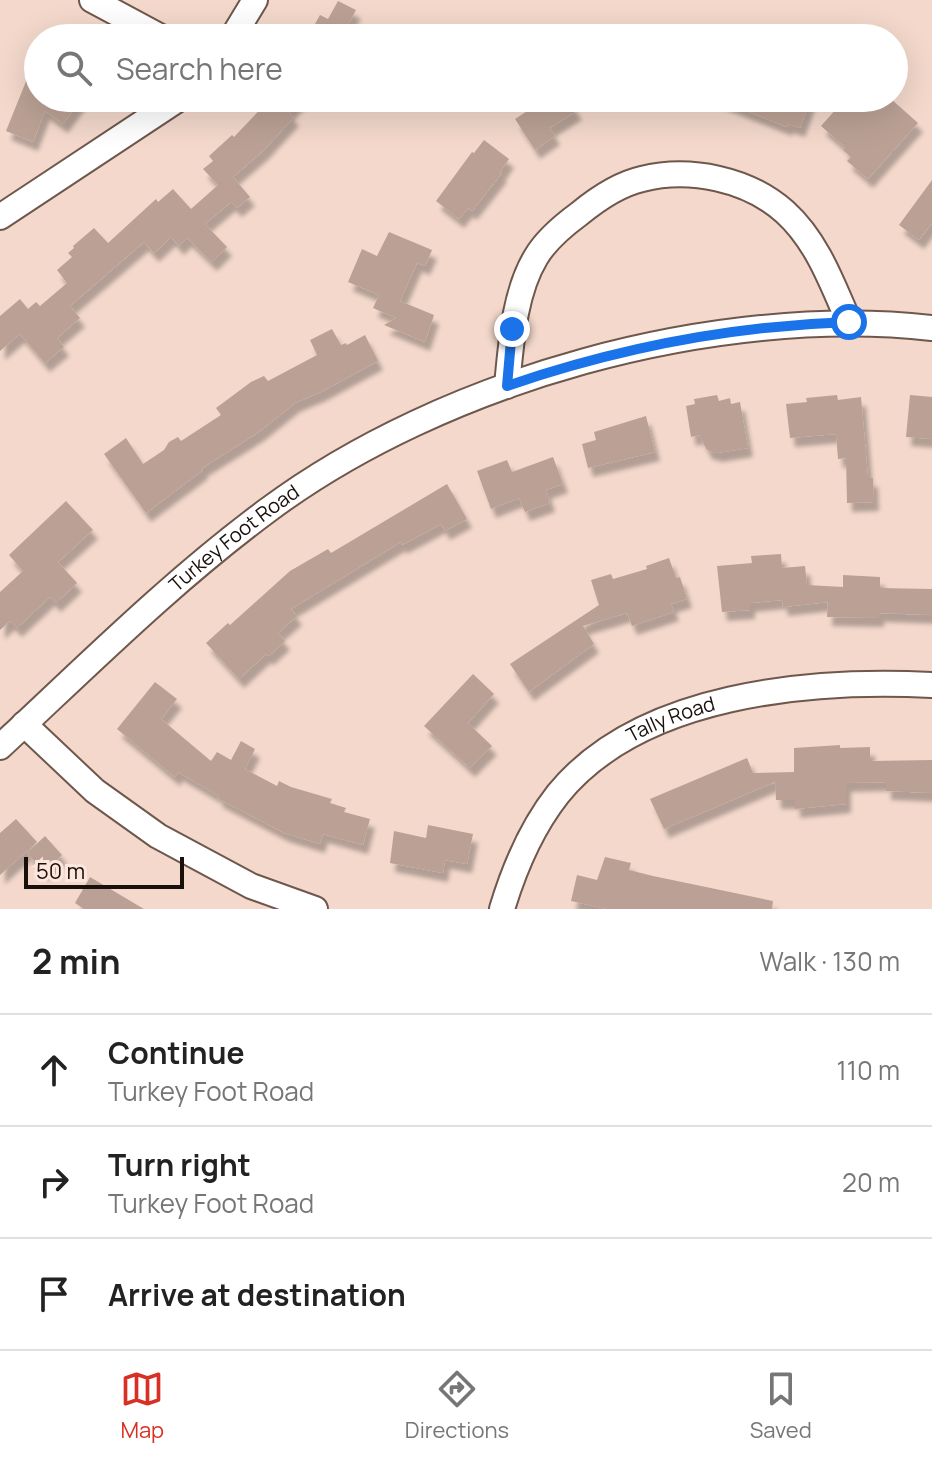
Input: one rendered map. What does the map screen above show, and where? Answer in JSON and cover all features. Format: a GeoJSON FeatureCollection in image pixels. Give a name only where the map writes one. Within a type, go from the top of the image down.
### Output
{"type":"FeatureCollection","features":[{"type":"Feature","properties":{"kind":"street"},"geometry":{"type":"LineString","coordinates":[[92,0],[137,24]]}},
{"type":"Feature","properties":{"kind":"street"},"geometry":{"type":"LineString","coordinates":[[240,24],[255,0]]}},
{"type":"Feature","properties":{"kind":"street"},"geometry":{"type":"LineString","coordinates":[[0,217],[159,112]]}},
{"type":"Feature","properties":{"kind":"street"},"geometry":{"type":"LineString","coordinates":[[507,386],[512,329],[536,257],[564,225],[596,201],[641,179],[683,174],[713,177],[755,193],[783,210],[801,228],[824,265],[849,322]]}},
{"type":"Feature","properties":{"kind":"street","name":"Turkey Foot Road"},"geometry":{"type":"LineString","coordinates":[[0,747],[204,560],[270,508],[343,461],[383,440],[507,386],[612,354],[693,337],[753,328],[849,322],[932,328]]}},
{"type":"Feature","properties":{"kind":"street","name":"Tally Road"},"geometry":{"type":"LineString","coordinates":[[502,909],[520,859],[558,794],[579,772],[609,749],[645,728],[693,711],[772,690],[843,683],[932,685]]}},
{"type":"Feature","properties":{"kind":"street"},"geometry":{"type":"LineString","coordinates":[[24,724],[95,791],[158,836],[251,886],[315,909]]}},
{"type":"Feature","properties":{"kind":"building"},"geometry":{"type":"Polygon","coordinates":[[[338,1],[356,10],[348,24],[315,24],[320,15],[328,19],[338,1]]]}},
{"type":"Feature","properties":{"kind":"building"},"geometry":{"type":"Polygon","coordinates":[[[24,86],[24,112],[45,112],[33,142],[6,131],[24,86]]]}},
{"type":"Feature","properties":{"kind":"building"},"geometry":{"type":"Polygon","coordinates":[[[46,112],[72,112],[63,124],[46,112]]]}},
{"type":"Feature","properties":{"kind":"building"},"geometry":{"type":"Polygon","coordinates":[[[258,112],[289,112],[294,117],[264,150],[233,177],[250,197],[237,208],[231,202],[205,224],[227,247],[212,262],[187,238],[179,246],[171,237],[154,253],[144,242],[70,306],[80,318],[57,338],[64,347],[45,363],[20,334],[0,351],[0,316],[20,299],[28,309],[36,302],[40,306],[67,283],[57,270],[72,257],[68,253],[73,246],[94,228],[108,243],[156,199],[158,202],[173,189],[191,209],[218,185],[203,169],[213,161],[209,156],[232,135],[234,137],[258,112]]]}},
{"type":"Feature","properties":{"kind":"building"},"geometry":{"type":"Polygon","coordinates":[[[526,112],[575,112],[550,128],[555,136],[535,150],[515,119],[526,112]]]}},
{"type":"Feature","properties":{"kind":"building"},"geometry":{"type":"Polygon","coordinates":[[[749,112],[806,112],[800,128],[788,124],[787,127],[749,112]]]}},
{"type":"Feature","properties":{"kind":"building"},"geometry":{"type":"Polygon","coordinates":[[[834,112],[906,112],[918,123],[868,179],[847,161],[851,157],[843,150],[845,147],[821,126],[834,112]]]}},
{"type":"Feature","properties":{"kind":"building"},"geometry":{"type":"Polygon","coordinates":[[[484,140],[509,159],[502,173],[472,211],[468,208],[459,219],[436,201],[484,140]]]}},
{"type":"Feature","properties":{"kind":"building"},"geometry":{"type":"Polygon","coordinates":[[[932,180],[932,223],[919,240],[899,225],[932,180]]]}},
{"type":"Feature","properties":{"kind":"building"},"geometry":{"type":"Polygon","coordinates":[[[389,232],[432,250],[425,266],[417,263],[400,301],[434,315],[425,342],[384,325],[396,318],[373,308],[379,295],[348,282],[362,249],[377,256],[389,232]]]}},
{"type":"Feature","properties":{"kind":"building"},"geometry":{"type":"Polygon","coordinates":[[[332,329],[341,345],[365,335],[378,361],[295,403],[259,432],[202,468],[146,513],[104,454],[126,438],[143,464],[164,450],[169,442],[178,437],[181,441],[221,415],[216,408],[251,382],[264,376],[268,381],[317,355],[310,340],[332,329]]]}},
{"type":"Feature","properties":{"kind":"building"},"geometry":{"type":"Polygon","coordinates":[[[717,395],[719,401],[730,398],[731,404],[740,402],[748,448],[717,453],[707,450],[699,435],[691,437],[686,406],[695,404],[694,399],[717,395]]]}},
{"type":"Feature","properties":{"kind":"building"},"geometry":{"type":"Polygon","coordinates":[[[837,395],[838,400],[861,397],[868,478],[873,478],[874,502],[847,503],[846,458],[838,459],[836,434],[790,438],[786,404],[807,402],[806,398],[837,395]]]}},
{"type":"Feature","properties":{"kind":"building"},"geometry":{"type":"Polygon","coordinates":[[[910,395],[932,397],[932,439],[906,437],[910,395]]]}},
{"type":"Feature","properties":{"kind":"building"},"geometry":{"type":"Polygon","coordinates":[[[646,416],[655,452],[588,468],[582,444],[596,440],[594,432],[646,416]]]}},
{"type":"Feature","properties":{"kind":"building"},"geometry":{"type":"Polygon","coordinates":[[[553,457],[563,484],[546,490],[550,503],[525,512],[519,498],[491,509],[477,471],[507,460],[512,472],[553,457]]]}},
{"type":"Feature","properties":{"kind":"building"},"geometry":{"type":"Polygon","coordinates":[[[447,484],[467,519],[445,531],[441,524],[402,545],[401,542],[291,609],[297,616],[278,633],[285,641],[239,679],[206,643],[290,571],[328,549],[331,553],[447,484]]]}},
{"type":"Feature","properties":{"kind":"building"},"geometry":{"type":"Polygon","coordinates":[[[66,501],[93,530],[58,562],[77,583],[56,603],[50,597],[17,628],[10,621],[0,630],[0,592],[23,571],[9,555],[66,501]]]}},
{"type":"Feature","properties":{"kind":"building"},"geometry":{"type":"Polygon","coordinates":[[[781,554],[782,568],[805,566],[807,585],[843,587],[843,575],[880,577],[880,588],[932,589],[932,615],[879,613],[879,618],[827,617],[828,602],[783,607],[782,600],[750,603],[750,610],[722,612],[717,566],[752,563],[751,556],[781,554]]]}},
{"type":"Feature","properties":{"kind":"building"},"geometry":{"type":"Polygon","coordinates":[[[669,558],[676,578],[680,577],[687,599],[671,604],[674,612],[632,626],[627,613],[583,626],[594,644],[529,692],[510,664],[599,605],[591,580],[611,574],[613,579],[647,569],[646,566],[669,558]]]}},
{"type":"Feature","properties":{"kind":"building"},"geometry":{"type":"Polygon","coordinates":[[[473,674],[494,694],[468,723],[492,746],[470,768],[424,726],[473,674]]]}},
{"type":"Feature","properties":{"kind":"building"},"geometry":{"type":"Polygon","coordinates":[[[155,682],[177,699],[161,719],[211,761],[217,752],[231,760],[241,741],[255,749],[245,769],[277,786],[279,781],[332,799],[330,803],[346,808],[344,812],[370,819],[363,845],[323,834],[320,844],[284,833],[217,798],[219,796],[178,772],[175,777],[117,729],[155,682]]]}},
{"type":"Feature","properties":{"kind":"building"},"geometry":{"type":"Polygon","coordinates":[[[840,745],[840,748],[870,747],[870,761],[932,760],[932,793],[886,791],[886,782],[846,783],[846,804],[795,809],[795,800],[776,800],[775,782],[664,829],[650,799],[747,758],[753,773],[794,772],[794,748],[840,745]]]}},
{"type":"Feature","properties":{"kind":"building"},"geometry":{"type":"Polygon","coordinates":[[[16,819],[37,842],[0,875],[0,833],[16,819]]]}},
{"type":"Feature","properties":{"kind":"building"},"geometry":{"type":"Polygon","coordinates":[[[428,825],[473,834],[467,864],[445,860],[443,873],[390,863],[394,831],[426,838],[428,825]]]}},
{"type":"Feature","properties":{"kind":"building"},"geometry":{"type":"Polygon","coordinates":[[[45,836],[62,855],[44,872],[27,853],[45,836]]]}},
{"type":"Feature","properties":{"kind":"building"},"geometry":{"type":"Polygon","coordinates":[[[605,857],[631,863],[629,870],[773,901],[772,909],[607,909],[571,901],[577,875],[597,880],[605,857]]]}},
{"type":"Feature","properties":{"kind":"building"},"geometry":{"type":"Polygon","coordinates":[[[90,877],[144,909],[84,909],[75,903],[90,877]]]}},
{"type":"Feature","properties":{"kind":"route"},"geometry":{"type":"LineString","coordinates":[[512,329],[507,386],[612,354],[693,337],[753,328],[849,322]]}}]}
